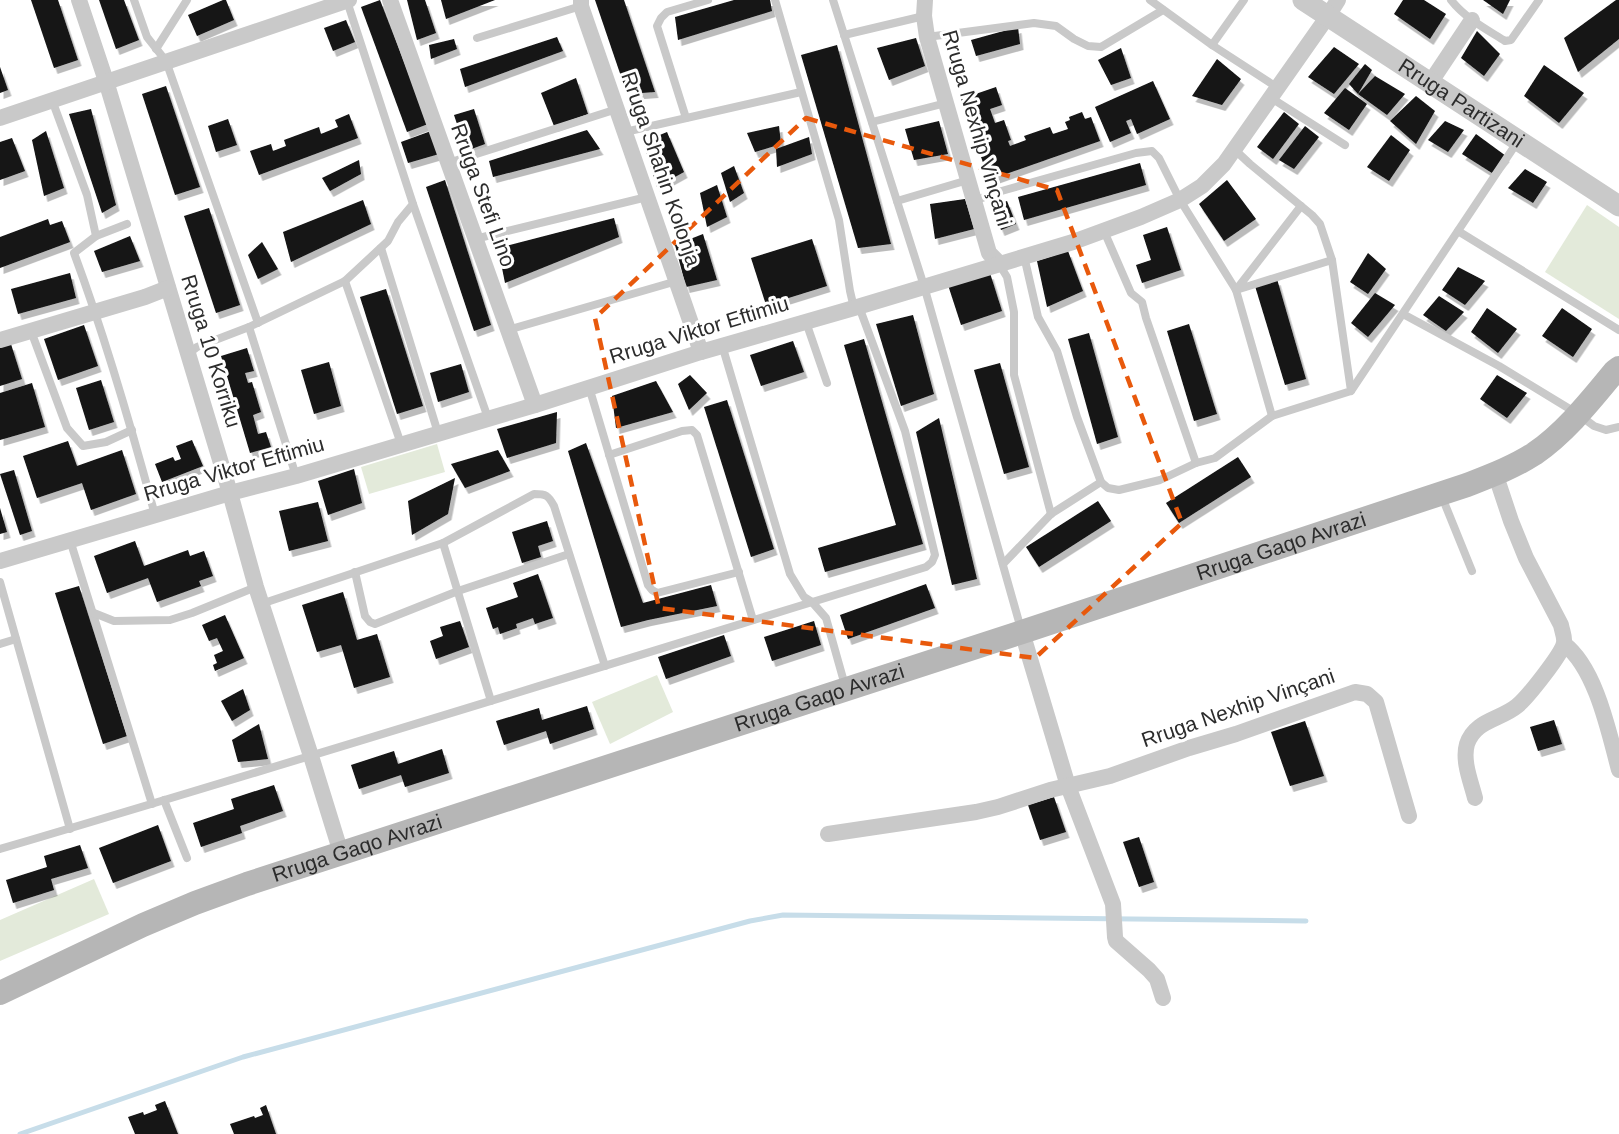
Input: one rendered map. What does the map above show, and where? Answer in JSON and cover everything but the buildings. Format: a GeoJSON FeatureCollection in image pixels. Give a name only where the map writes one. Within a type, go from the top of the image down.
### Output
{"type":"FeatureCollection","features":[{"type":"Feature","properties":{"kind":"main road","name":"Rruga Gaqo Avrazi"},"geometry":{"type":"LineString","coordinates":[[0,993],[143,925],[248,884],[1441,494],[1495,473],[1534,454],[1578,414],[1618,366]]}},
{"type":"Feature","properties":{"kind":"street","name":"Rruga 10 Korriku"},"geometry":{"type":"LineString","coordinates":[[79,0],[106,81],[230,492],[261,604],[341,854]]}},
{"type":"Feature","properties":{"kind":"street"},"geometry":{"type":"LineString","coordinates":[[0,118],[106,81],[161,55],[348,0]]}},
{"type":"Feature","properties":{"kind":"street","name":"Rruga Stefi Lino"},"geometry":{"type":"LineString","coordinates":[[390,0],[535,405]]}},
{"type":"Feature","properties":{"kind":"street","name":"Rruga Partizani"},"geometry":{"type":"LineString","coordinates":[[1303,0],[1333,8],[1430,83],[1619,206]]}},
{"type":"Feature","properties":{"kind":"street","name":"Rruga Shahin Kolonja"},"geometry":{"type":"LineString","coordinates":[[581,3],[701,351]]}},
{"type":"Feature","properties":{"kind":"street","name":"Rruga Nexhip Vinçani"},"geometry":{"type":"LineString","coordinates":[[925,8],[927,37],[989,253],[999,263]]}},
{"type":"Feature","properties":{"kind":"street","name":"Rruga Viktor Eftimiu"},"geometry":{"type":"LineString","coordinates":[[0,561],[230,492],[296,476],[535,405],[701,351],[1073,242],[1141,217],[1180,200],[1202,186],[1224,164],[1333,8]]}},
{"type":"Feature","properties":{"kind":"street"},"geometry":{"type":"LineString","coordinates":[[1430,83],[1472,20]]}},
{"type":"Feature","properties":{"kind":"street"},"geometry":{"type":"LineString","coordinates":[[0,340],[168,288]]}},
{"type":"Feature","properties":{"kind":"street"},"geometry":{"type":"LineString","coordinates":[[1475,798],[1466,757],[1466,746],[1470,738],[1485,722],[1508,712],[1529,694],[1564,644],[1561,625],[1526,558],[1495,473]]}},
{"type":"Feature","properties":{"kind":"street"},"geometry":{"type":"LineString","coordinates":[[1022,632],[1068,786],[1113,904],[1116,941],[1157,979],[1163,998]]}},
{"type":"Feature","properties":{"kind":"street"},"geometry":{"type":"LineString","coordinates":[[1564,644],[1573,651],[1584,668],[1601,706],[1619,770]]}},
{"type":"Feature","properties":{"kind":"street","name":"Rruga Nexhip Vinçani"},"geometry":{"type":"LineString","coordinates":[[828,834],[998,807],[1050,790],[1110,776],[1355,692],[1367,694],[1376,702],[1409,816]]}},
{"type":"Feature","properties":{"kind":"lane"},"geometry":{"type":"LineString","coordinates":[[134,0],[147,37],[161,55],[258,323]]}},
{"type":"Feature","properties":{"kind":"lane"},"geometry":{"type":"LineString","coordinates":[[161,55],[187,0]]}},
{"type":"Feature","properties":{"kind":"lane"},"geometry":{"type":"LineString","coordinates":[[348,0],[413,204],[488,418]]}},
{"type":"Feature","properties":{"kind":"lane"},"geometry":{"type":"LineString","coordinates":[[686,118],[657,26],[667,12],[708,0]]}},
{"type":"Feature","properties":{"kind":"lane"},"geometry":{"type":"LineString","coordinates":[[0,849],[605,666],[926,567],[932,562],[935,555],[905,431],[861,312],[854,308],[839,220],[775,0]]}},
{"type":"Feature","properties":{"kind":"lane"},"geometry":{"type":"LineString","coordinates":[[833,0],[924,286],[1022,632]]}},
{"type":"Feature","properties":{"kind":"lane"},"geometry":{"type":"LineString","coordinates":[[1150,0],[1345,145]]}},
{"type":"Feature","properties":{"kind":"lane"},"geometry":{"type":"LineString","coordinates":[[1212,45],[1244,0]]}},
{"type":"Feature","properties":{"kind":"lane"},"geometry":{"type":"LineString","coordinates":[[1452,0],[1458,9],[1472,20],[1505,41],[1511,40],[1539,0]]}},
{"type":"Feature","properties":{"kind":"lane"},"geometry":{"type":"LineString","coordinates":[[477,38],[581,3]]}},
{"type":"Feature","properties":{"kind":"lane"},"geometry":{"type":"LineString","coordinates":[[844,35],[925,8]]}},
{"type":"Feature","properties":{"kind":"lane"},"geometry":{"type":"LineString","coordinates":[[927,37],[1034,23],[1056,26],[1088,46],[1101,46],[1164,10]]}},
{"type":"Feature","properties":{"kind":"lane"},"geometry":{"type":"LineString","coordinates":[[625,132],[801,92]]}},
{"type":"Feature","properties":{"kind":"lane"},"geometry":{"type":"LineString","coordinates":[[52,100],[87,195],[96,236]]}},
{"type":"Feature","properties":{"kind":"lane"},"geometry":{"type":"LineString","coordinates":[[872,122],[946,103]]}},
{"type":"Feature","properties":{"kind":"lane"},"geometry":{"type":"LineString","coordinates":[[448,163],[617,109]]}},
{"type":"Feature","properties":{"kind":"lane"},"geometry":{"type":"LineString","coordinates":[[1024,256],[1038,317],[1057,351],[1077,417],[1101,482],[1108,488],[1119,489],[1160,480],[1196,463],[1215,458],[1272,416],[1351,392],[1518,140]]}},
{"type":"Feature","properties":{"kind":"lane"},"geometry":{"type":"LineString","coordinates":[[1235,150],[1312,214],[1320,224],[1332,260],[1351,392]]}},
{"type":"Feature","properties":{"kind":"lane"},"geometry":{"type":"LineString","coordinates":[[974,201],[1124,156],[1152,151],[1159,158],[1180,200],[1236,290],[1272,416]]}},
{"type":"Feature","properties":{"kind":"lane"},"geometry":{"type":"LineString","coordinates":[[897,201],[968,180]]}},
{"type":"Feature","properties":{"kind":"lane"},"geometry":{"type":"LineString","coordinates":[[475,239],[648,197]]}},
{"type":"Feature","properties":{"kind":"lane"},"geometry":{"type":"LineString","coordinates":[[188,354],[345,281],[388,241],[398,222],[413,204]]}},
{"type":"Feature","properties":{"kind":"lane"},"geometry":{"type":"LineString","coordinates":[[1236,290],[1301,206]]}},
{"type":"Feature","properties":{"kind":"lane"},"geometry":{"type":"LineString","coordinates":[[127,224],[96,236],[74,253],[96,311],[155,514]]}},
{"type":"Feature","properties":{"kind":"lane"},"geometry":{"type":"LineString","coordinates":[[1104,231],[1131,292],[1142,302],[1196,463]]}},
{"type":"Feature","properties":{"kind":"lane"},"geometry":{"type":"LineString","coordinates":[[1458,231],[1619,330]]}},
{"type":"Feature","properties":{"kind":"lane"},"geometry":{"type":"LineString","coordinates":[[381,248],[438,433]]}},
{"type":"Feature","properties":{"kind":"lane"},"geometry":{"type":"LineString","coordinates":[[1236,290],[1332,260]]}},
{"type":"Feature","properties":{"kind":"lane"},"geometry":{"type":"LineString","coordinates":[[999,263],[1007,277],[1014,312],[1014,375],[1051,514]]}},
{"type":"Feature","properties":{"kind":"lane"},"geometry":{"type":"LineString","coordinates":[[508,330],[676,280]]}},
{"type":"Feature","properties":{"kind":"lane"},"geometry":{"type":"LineString","coordinates":[[345,281],[401,444]]}},
{"type":"Feature","properties":{"kind":"lane"},"geometry":{"type":"LineString","coordinates":[[1403,314],[1499,366],[1594,426],[1606,430],[1619,428]]}},
{"type":"Feature","properties":{"kind":"lane"},"geometry":{"type":"LineString","coordinates":[[806,322],[826,383]]}},
{"type":"Feature","properties":{"kind":"lane"},"geometry":{"type":"LineString","coordinates":[[249,327],[296,476]]}},
{"type":"Feature","properties":{"kind":"lane"},"geometry":{"type":"LineString","coordinates":[[31,331],[67,428],[83,446],[106,442],[132,430]]}},
{"type":"Feature","properties":{"kind":"lane"},"geometry":{"type":"LineString","coordinates":[[723,345],[790,574],[804,597],[812,602],[826,618],[846,689]]}},
{"type":"Feature","properties":{"kind":"lane"},"geometry":{"type":"LineString","coordinates":[[589,387],[648,585],[652,590],[657,593],[739,572]]}},
{"type":"Feature","properties":{"kind":"lane"},"geometry":{"type":"LineString","coordinates":[[609,454],[682,431],[692,430],[697,435],[753,620]]}},
{"type":"Feature","properties":{"kind":"lane"},"geometry":{"type":"LineString","coordinates":[[1003,564],[1051,514],[1101,482]]}},
{"type":"Feature","properties":{"kind":"lane"},"geometry":{"type":"LineString","coordinates":[[261,604],[443,543],[534,494],[542,494],[549,496],[554,506],[605,666]]}},
{"type":"Feature","properties":{"kind":"lane"},"geometry":{"type":"LineString","coordinates":[[1441,494],[1472,571]]}},
{"type":"Feature","properties":{"kind":"lane"},"geometry":{"type":"LineString","coordinates":[[70,540],[152,804]]}},
{"type":"Feature","properties":{"kind":"lane"},"geometry":{"type":"LineString","coordinates":[[443,543],[491,701]]}},
{"type":"Feature","properties":{"kind":"lane"},"geometry":{"type":"LineString","coordinates":[[355,572],[364,616],[375,624],[458,591],[569,554]]}},
{"type":"Feature","properties":{"kind":"lane"},"geometry":{"type":"LineString","coordinates":[[0,582],[70,828]]}},
{"type":"Feature","properties":{"kind":"lane"},"geometry":{"type":"LineString","coordinates":[[94,613],[114,621],[170,620],[256,587]]}},
{"type":"Feature","properties":{"kind":"lane"},"geometry":{"type":"LineString","coordinates":[[0,644],[16,639]]}},
{"type":"Feature","properties":{"kind":"lane"},"geometry":{"type":"LineString","coordinates":[[164,800],[187,858]]}},
{"type":"Feature","properties":{"kind":"highlighted area"},"geometry":{"type":"Polygon","coordinates":[[[806,118],[1057,190],[1182,523],[1035,658],[659,608],[595,318],[806,118]]]}},
{"type":"Feature","properties":{"kind":"green space"},"geometry":{"type":"Polygon","coordinates":[[[1587,205],[1619,227],[1619,319],[1545,272],[1587,205]]]}},
{"type":"Feature","properties":{"kind":"green space"},"geometry":{"type":"Polygon","coordinates":[[[437,444],[445,472],[369,494],[361,467],[437,444]]]}},
{"type":"Feature","properties":{"kind":"green space"},"geometry":{"type":"Polygon","coordinates":[[[657,675],[673,712],[610,744],[592,702],[657,675]]]}},
{"type":"Feature","properties":{"kind":"green space"},"geometry":{"type":"Polygon","coordinates":[[[94,879],[109,914],[0,961],[0,920],[94,879]]]}},
{"type":"Feature","properties":{"kind":"waterway"},"geometry":{"type":"LineString","coordinates":[[20,1134],[243,1057],[750,921],[783,915],[1306,921]]}}]}
